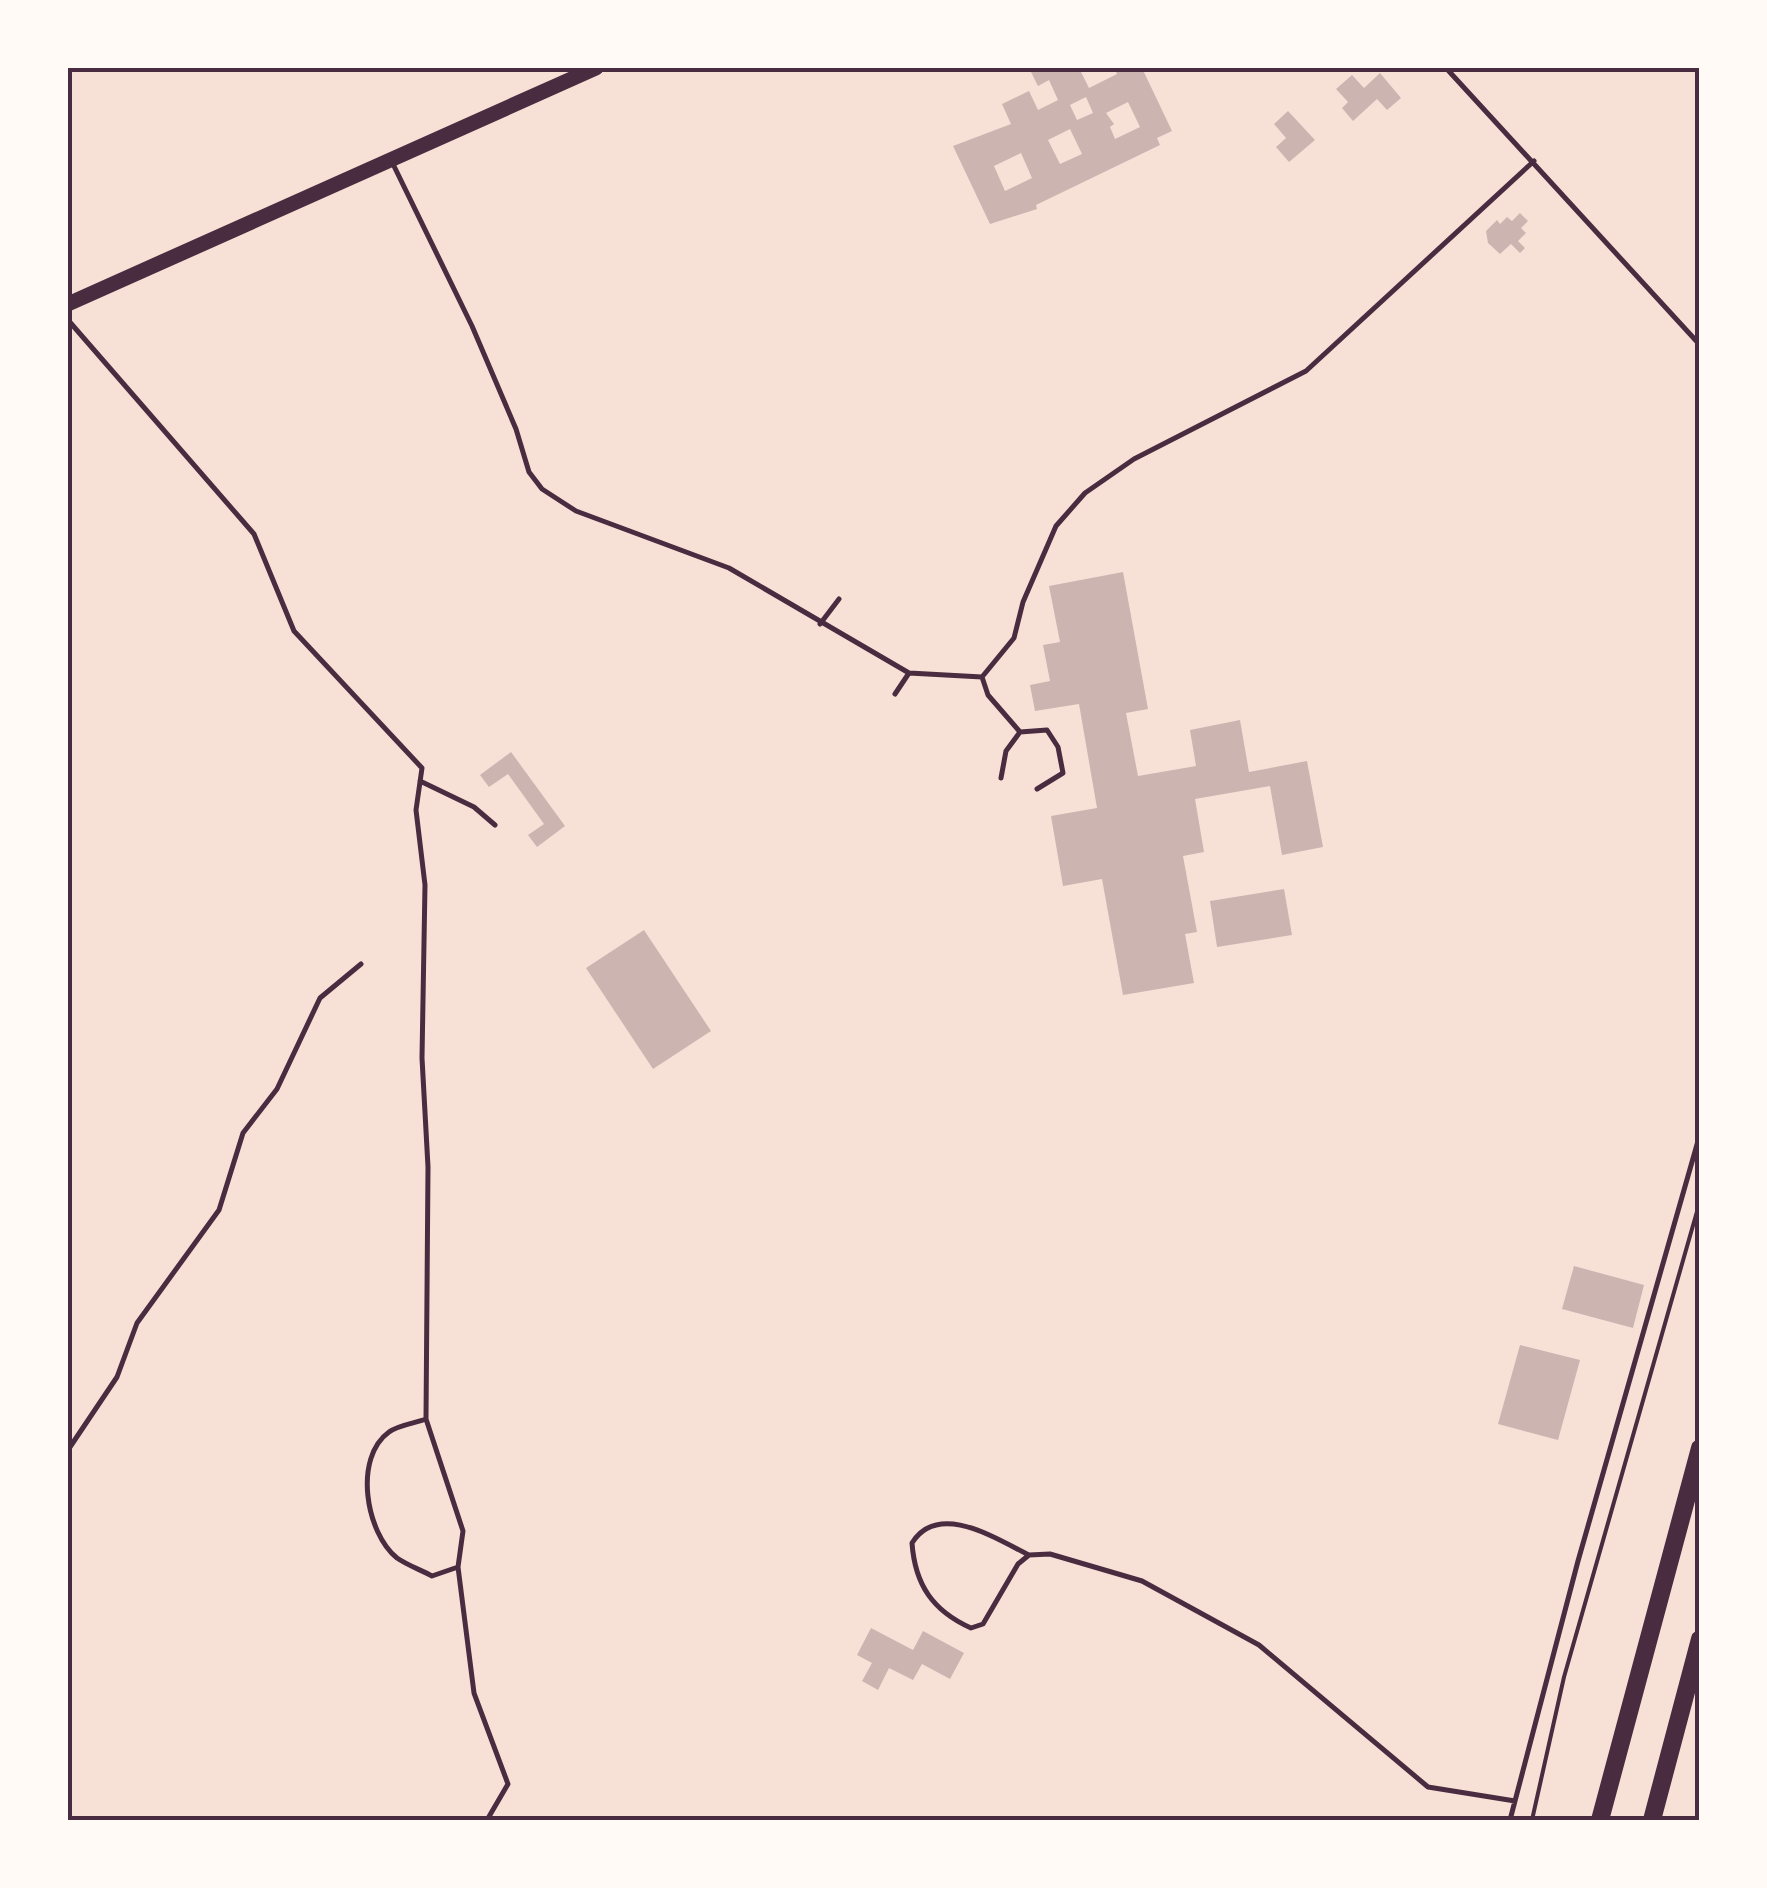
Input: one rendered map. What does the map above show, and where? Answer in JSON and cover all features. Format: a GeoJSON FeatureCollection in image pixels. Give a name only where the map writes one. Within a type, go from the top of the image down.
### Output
{"type":"FeatureCollection","features":[{"type":"Feature","properties":{"kind":"highway"},"geometry":{"type":"LineString","coordinates":[[1600,1820],[1700,1448]]}},
{"type":"Feature","properties":{"kind":"highway"},"geometry":{"type":"LineString","coordinates":[[1652,1820],[1700,1639]]}},
{"type":"Feature","properties":{"kind":"main road"},"geometry":{"type":"LineString","coordinates":[[68,304],[596,68]]}},
{"type":"Feature","properties":{"kind":"lane"},"geometry":{"type":"LineString","coordinates":[[1446,68],[1700,346]]}},
{"type":"Feature","properties":{"kind":"lane"},"geometry":{"type":"LineString","coordinates":[[390,159],[472,326],[516,429],[529,472],[542,489],[576,511],[729,568],[909,673],[982,677]]}},
{"type":"Feature","properties":{"kind":"lane"},"geometry":{"type":"LineString","coordinates":[[982,677],[1014,638],[1023,602],[1056,526],[1084,493],[1134,458],[1306,371],[1534,161]]}},
{"type":"Feature","properties":{"kind":"lane"},"geometry":{"type":"LineString","coordinates":[[68,320],[254,534],[294,631],[422,768],[416,810],[425,884],[422,1058],[428,1167],[426,1419],[463,1530],[458,1567],[474,1692],[508,1784],[487,1820]]}},
{"type":"Feature","properties":{"kind":"lane"},"geometry":{"type":"LineString","coordinates":[[820,624],[839,599]]}},
{"type":"Feature","properties":{"kind":"lane"},"geometry":{"type":"LineString","coordinates":[[895,694],[909,673]]}},
{"type":"Feature","properties":{"kind":"lane"},"geometry":{"type":"LineString","coordinates":[[982,677],[988,695],[1020,732]]}},
{"type":"Feature","properties":{"kind":"lane"},"geometry":{"type":"LineString","coordinates":[[1001,778],[1006,751],[1020,732],[1047,730],[1058,747],[1063,773],[1037,789]]}},
{"type":"Feature","properties":{"kind":"lane"},"geometry":{"type":"LineString","coordinates":[[420,781],[474,807],[496,826]]}},
{"type":"Feature","properties":{"kind":"lane"},"geometry":{"type":"LineString","coordinates":[[68,1450],[116,1377],[137,1323],[219,1210],[243,1133],[277,1090],[320,998],[361,964]]}},
{"type":"Feature","properties":{"kind":"lane"},"geometry":{"type":"LineString","coordinates":[[1510,1820],[1700,1134]]}},
{"type":"Feature","properties":{"kind":"lane"},"geometry":{"type":"LineString","coordinates":[[426,1419],[389,1432],[372,1454],[367,1488],[378,1532],[396,1557],[432,1576],[458,1567]]}},
{"type":"Feature","properties":{"kind":"lane"},"geometry":{"type":"LineString","coordinates":[[1029,1555],[1018,1564],[983,1624],[971,1628],[933,1604],[920,1585],[912,1543],[920,1530],[933,1522],[951,1524],[981,1532],[1029,1555],[1050,1554],[1158,1587],[1258,1644],[1415,1779],[1441,1790],[1515,1801]]}},
{"type":"Feature","properties":{"kind":"path"},"geometry":{"type":"LineString","coordinates":[[1532,1820],[1564,1677],[1700,1200]]}},
{"type":"Feature","properties":{"kind":"building"},"geometry":{"type":"Polygon","coordinates":[[[1029,68],[1079,68],[1089,88],[1117,74],[1114,68],[1142,68],[1172,131],[1157,138],[1160,145],[1036,205],[1037,209],[990,224],[953,146],[1011,124],[1002,104],[1029,91],[1038,110],[1058,100],[1049,80],[1038,86],[1029,68]],[[1086,97],[1070,105],[1077,120],[1093,113],[1086,97]],[[1128,102],[1106,113],[1114,124],[1110,127],[1115,139],[1140,127],[1128,102]],[[1070,129],[1048,140],[1060,164],[1082,154],[1070,129]],[[1021,153],[994,166],[1005,191],[1032,178],[1021,153]]]}},
{"type":"Feature","properties":{"kind":"building"},"geometry":{"type":"Polygon","coordinates":[[[1380,73],[1401,98],[1387,110],[1377,99],[1353,121],[1342,108],[1348,102],[1336,89],[1352,75],[1364,88],[1380,73]]]}},
{"type":"Feature","properties":{"kind":"building"},"geometry":{"type":"Polygon","coordinates":[[[1288,111],[1315,140],[1289,162],[1276,147],[1286,138],[1274,124],[1288,111]]]}},
{"type":"Feature","properties":{"kind":"building"},"geometry":{"type":"Polygon","coordinates":[[[1520,213],[1528,221],[1521,228],[1526,233],[1518,241],[1525,248],[1520,253],[1511,244],[1500,254],[1488,243],[1486,231],[1497,220],[1500,224],[1507,217],[1512,221],[1520,213]]]}},
{"type":"Feature","properties":{"kind":"building"},"geometry":{"type":"Polygon","coordinates":[[[1123,572],[1148,709],[1126,713],[1138,776],[1196,766],[1190,730],[1240,720],[1249,772],[1307,761],[1323,847],[1282,855],[1270,786],[1195,799],[1204,852],[1183,856],[1197,932],[1185,934],[1194,983],[1123,995],[1102,879],[1063,886],[1051,816],[1097,808],[1079,704],[1035,711],[1030,685],[1050,681],[1043,645],[1060,642],[1049,586],[1123,572]]]}},
{"type":"Feature","properties":{"kind":"building"},"geometry":{"type":"Polygon","coordinates":[[[511,752],[565,826],[537,847],[528,835],[544,824],[508,774],[489,787],[480,775],[511,752]]]}},
{"type":"Feature","properties":{"kind":"building"},"geometry":{"type":"Polygon","coordinates":[[[1284,889],[1292,935],[1217,947],[1210,901],[1284,889]]]}},
{"type":"Feature","properties":{"kind":"building"},"geometry":{"type":"Polygon","coordinates":[[[644,930],[711,1031],[653,1069],[586,968],[644,930]]]}},
{"type":"Feature","properties":{"kind":"building"},"geometry":{"type":"Polygon","coordinates":[[[1574,1266],[1644,1285],[1633,1328],[1562,1309],[1574,1266]]]}},
{"type":"Feature","properties":{"kind":"building"},"geometry":{"type":"Polygon","coordinates":[[[1520,1345],[1580,1360],[1558,1440],[1498,1424],[1520,1345]]]}},
{"type":"Feature","properties":{"kind":"building"},"geometry":{"type":"Polygon","coordinates":[[[871,1628],[913,1650],[923,1631],[964,1653],[950,1679],[922,1664],[913,1680],[889,1668],[878,1690],[862,1681],[872,1663],[857,1655],[871,1628]]]}}]}
